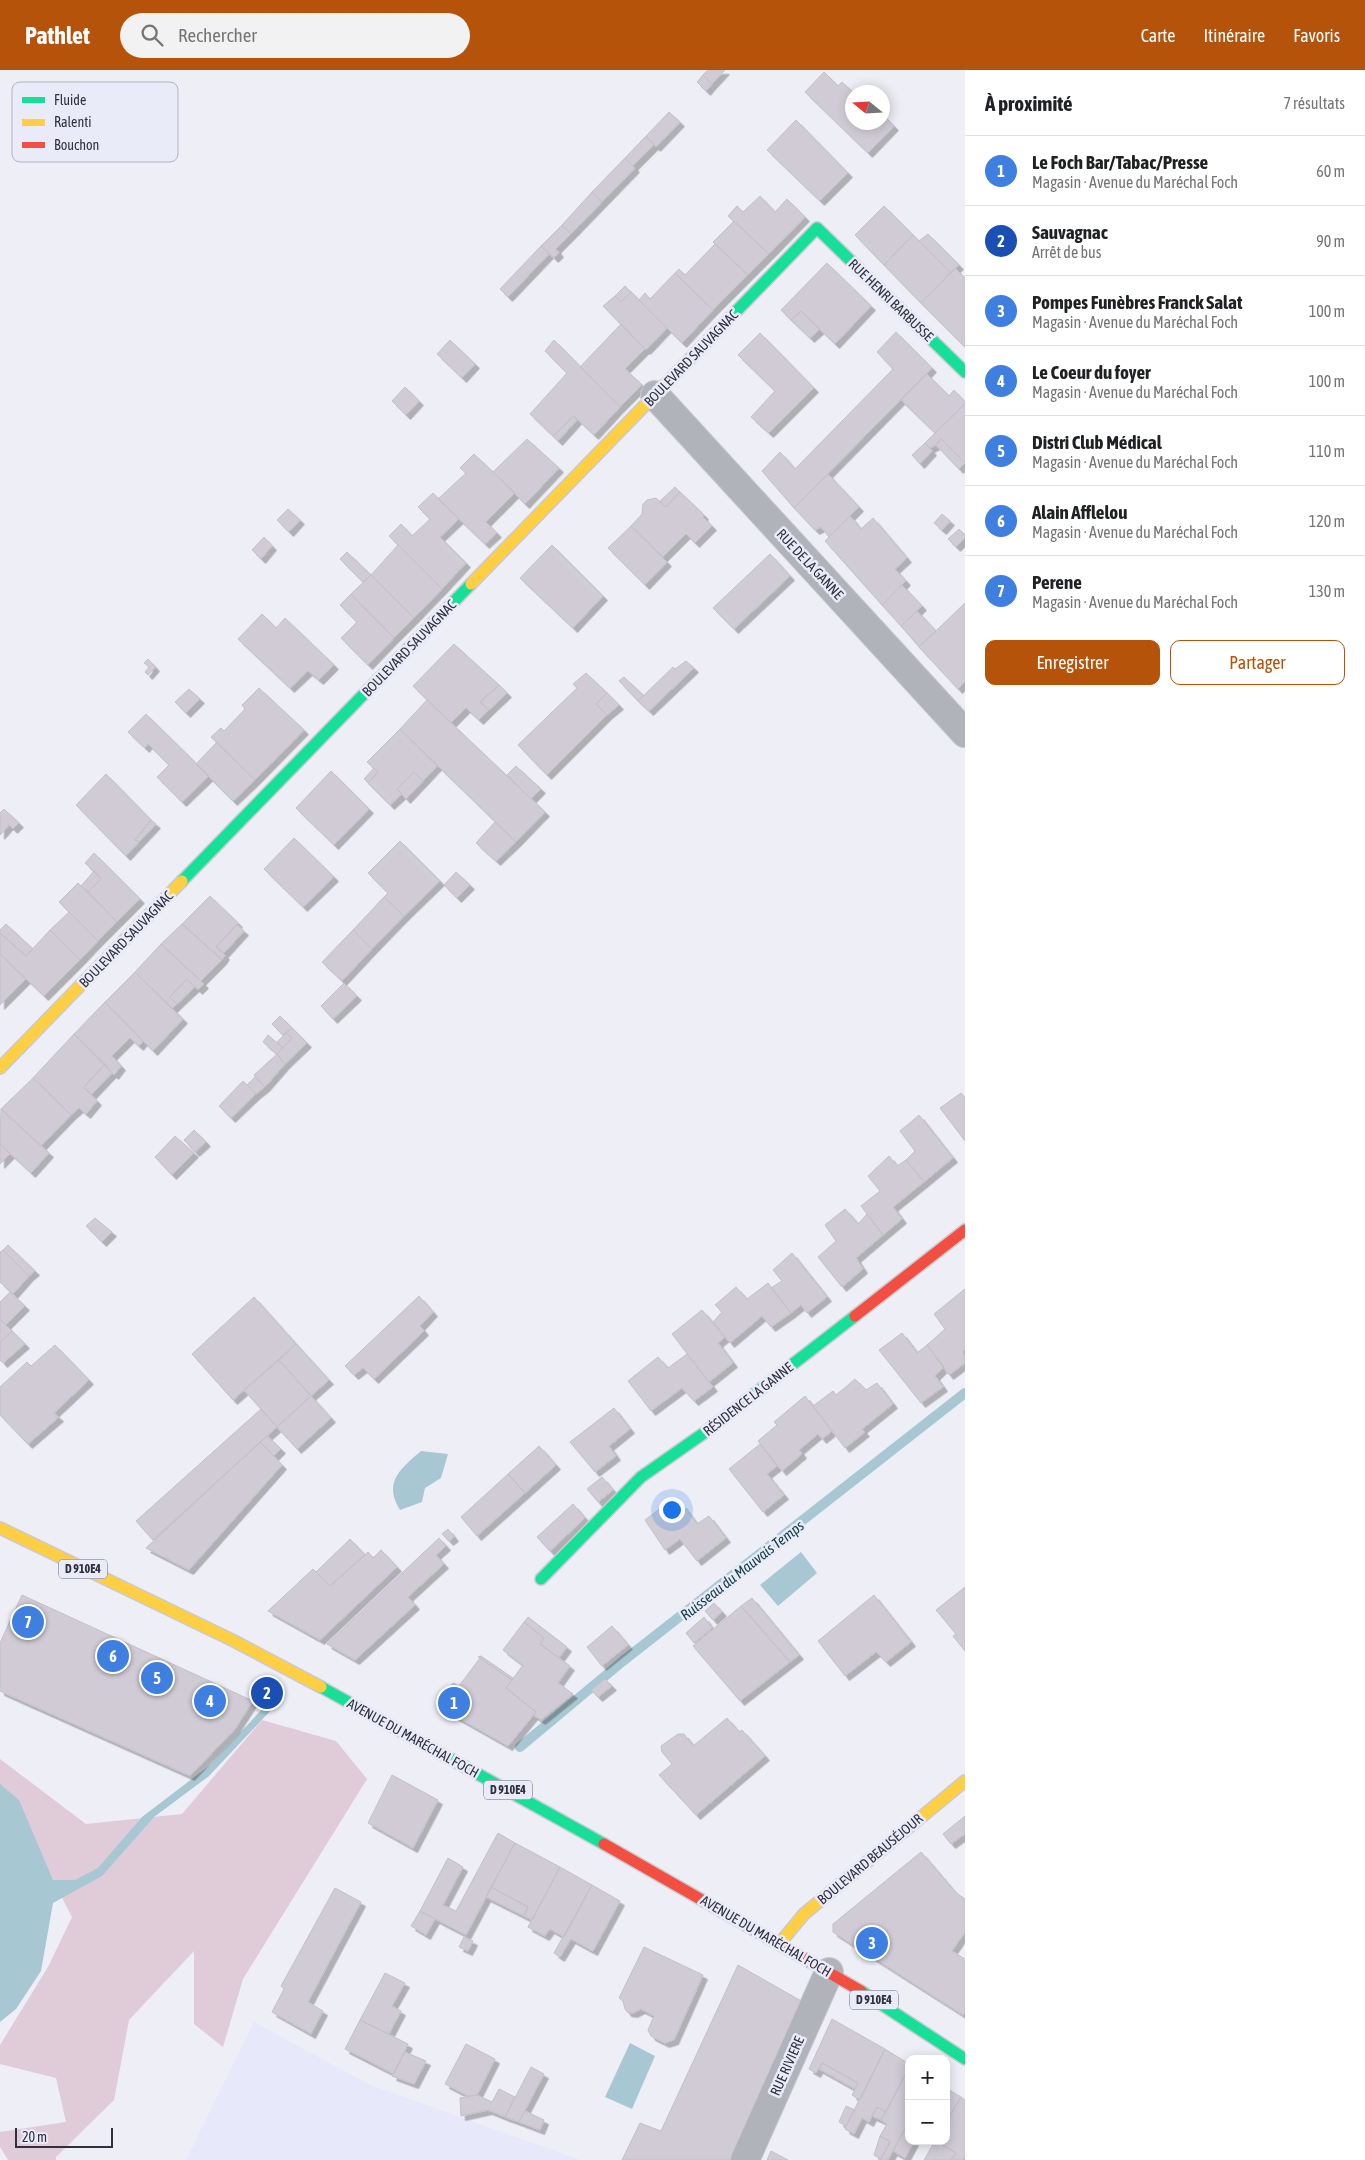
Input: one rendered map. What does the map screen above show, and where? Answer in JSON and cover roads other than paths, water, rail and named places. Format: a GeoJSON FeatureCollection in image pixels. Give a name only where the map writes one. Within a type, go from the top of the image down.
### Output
{"type":"FeatureCollection","features":[{"type":"Feature","properties":{"kind":"street","name":"RUE HENRI BARBUSSE"},"geometry":{"type":"LineString","coordinates":[[817,228],[965,372]]}},
{"type":"Feature","properties":{"kind":"street","name":"BOULEVARD SAUVAGNAC"},"geometry":{"type":"LineString","coordinates":[[0,1068],[817,228]]}},
{"type":"Feature","properties":{"kind":"street","name":"RUE DE LA GANNE"},"geometry":{"type":"LineString","coordinates":[[655,395],[965,733]]}},
{"type":"Feature","properties":{"kind":"street","name":"RÉSIDENCE LA GANNE"},"geometry":{"type":"LineString","coordinates":[[541,1579],[641,1477],[704,1433],[965,1230]]}},
{"type":"Feature","properties":{"kind":"street","name":"AVENUE DU MARÉCHAL FOCH"},"geometry":{"type":"LineString","coordinates":[[1,1529],[234,1641],[379,1718],[780,1943],[965,2059]]}},
{"type":"Feature","properties":{"kind":"street","name":"BOULEVARD BEAUSÉJOUR"},"geometry":{"type":"LineString","coordinates":[[780,1943],[804,1914],[965,1781]]}},
{"type":"Feature","properties":{"kind":"street","name":"RUE RIVIERE"},"geometry":{"type":"LineString","coordinates":[[745,2160],[829,1972]]}},
{"type":"Feature","properties":{"kind":"waterway","name":"Ruisseau du Mauvais Temps"},"geometry":{"type":"LineString","coordinates":[[520,1747],[623,1661],[965,1393]]}},
{"type":"Feature","properties":{"kind":"place","name":"Perene"},"geometry":{"type":"Point","coordinates":[28,1622]}},
{"type":"Feature","properties":{"kind":"place","name":"Alain Afflelou"},"geometry":{"type":"Point","coordinates":[113,1656]}},
{"type":"Feature","properties":{"kind":"place","name":"Distri Club Médical"},"geometry":{"type":"Point","coordinates":[157,1678]}},
{"type":"Feature","properties":{"kind":"place","name":"Sauvagnac"},"geometry":{"type":"Point","coordinates":[267,1693]}},
{"type":"Feature","properties":{"kind":"place","name":"Le Coeur du foyer"},"geometry":{"type":"Point","coordinates":[210,1701]}},
{"type":"Feature","properties":{"kind":"place","name":"Le Foch Bar/Tabac/Presse"},"geometry":{"type":"Point","coordinates":[454,1703]}},
{"type":"Feature","properties":{"kind":"place","name":"Pompes Funèbres Franck Salat"},"geometry":{"type":"Point","coordinates":[872,1943]}}]}
